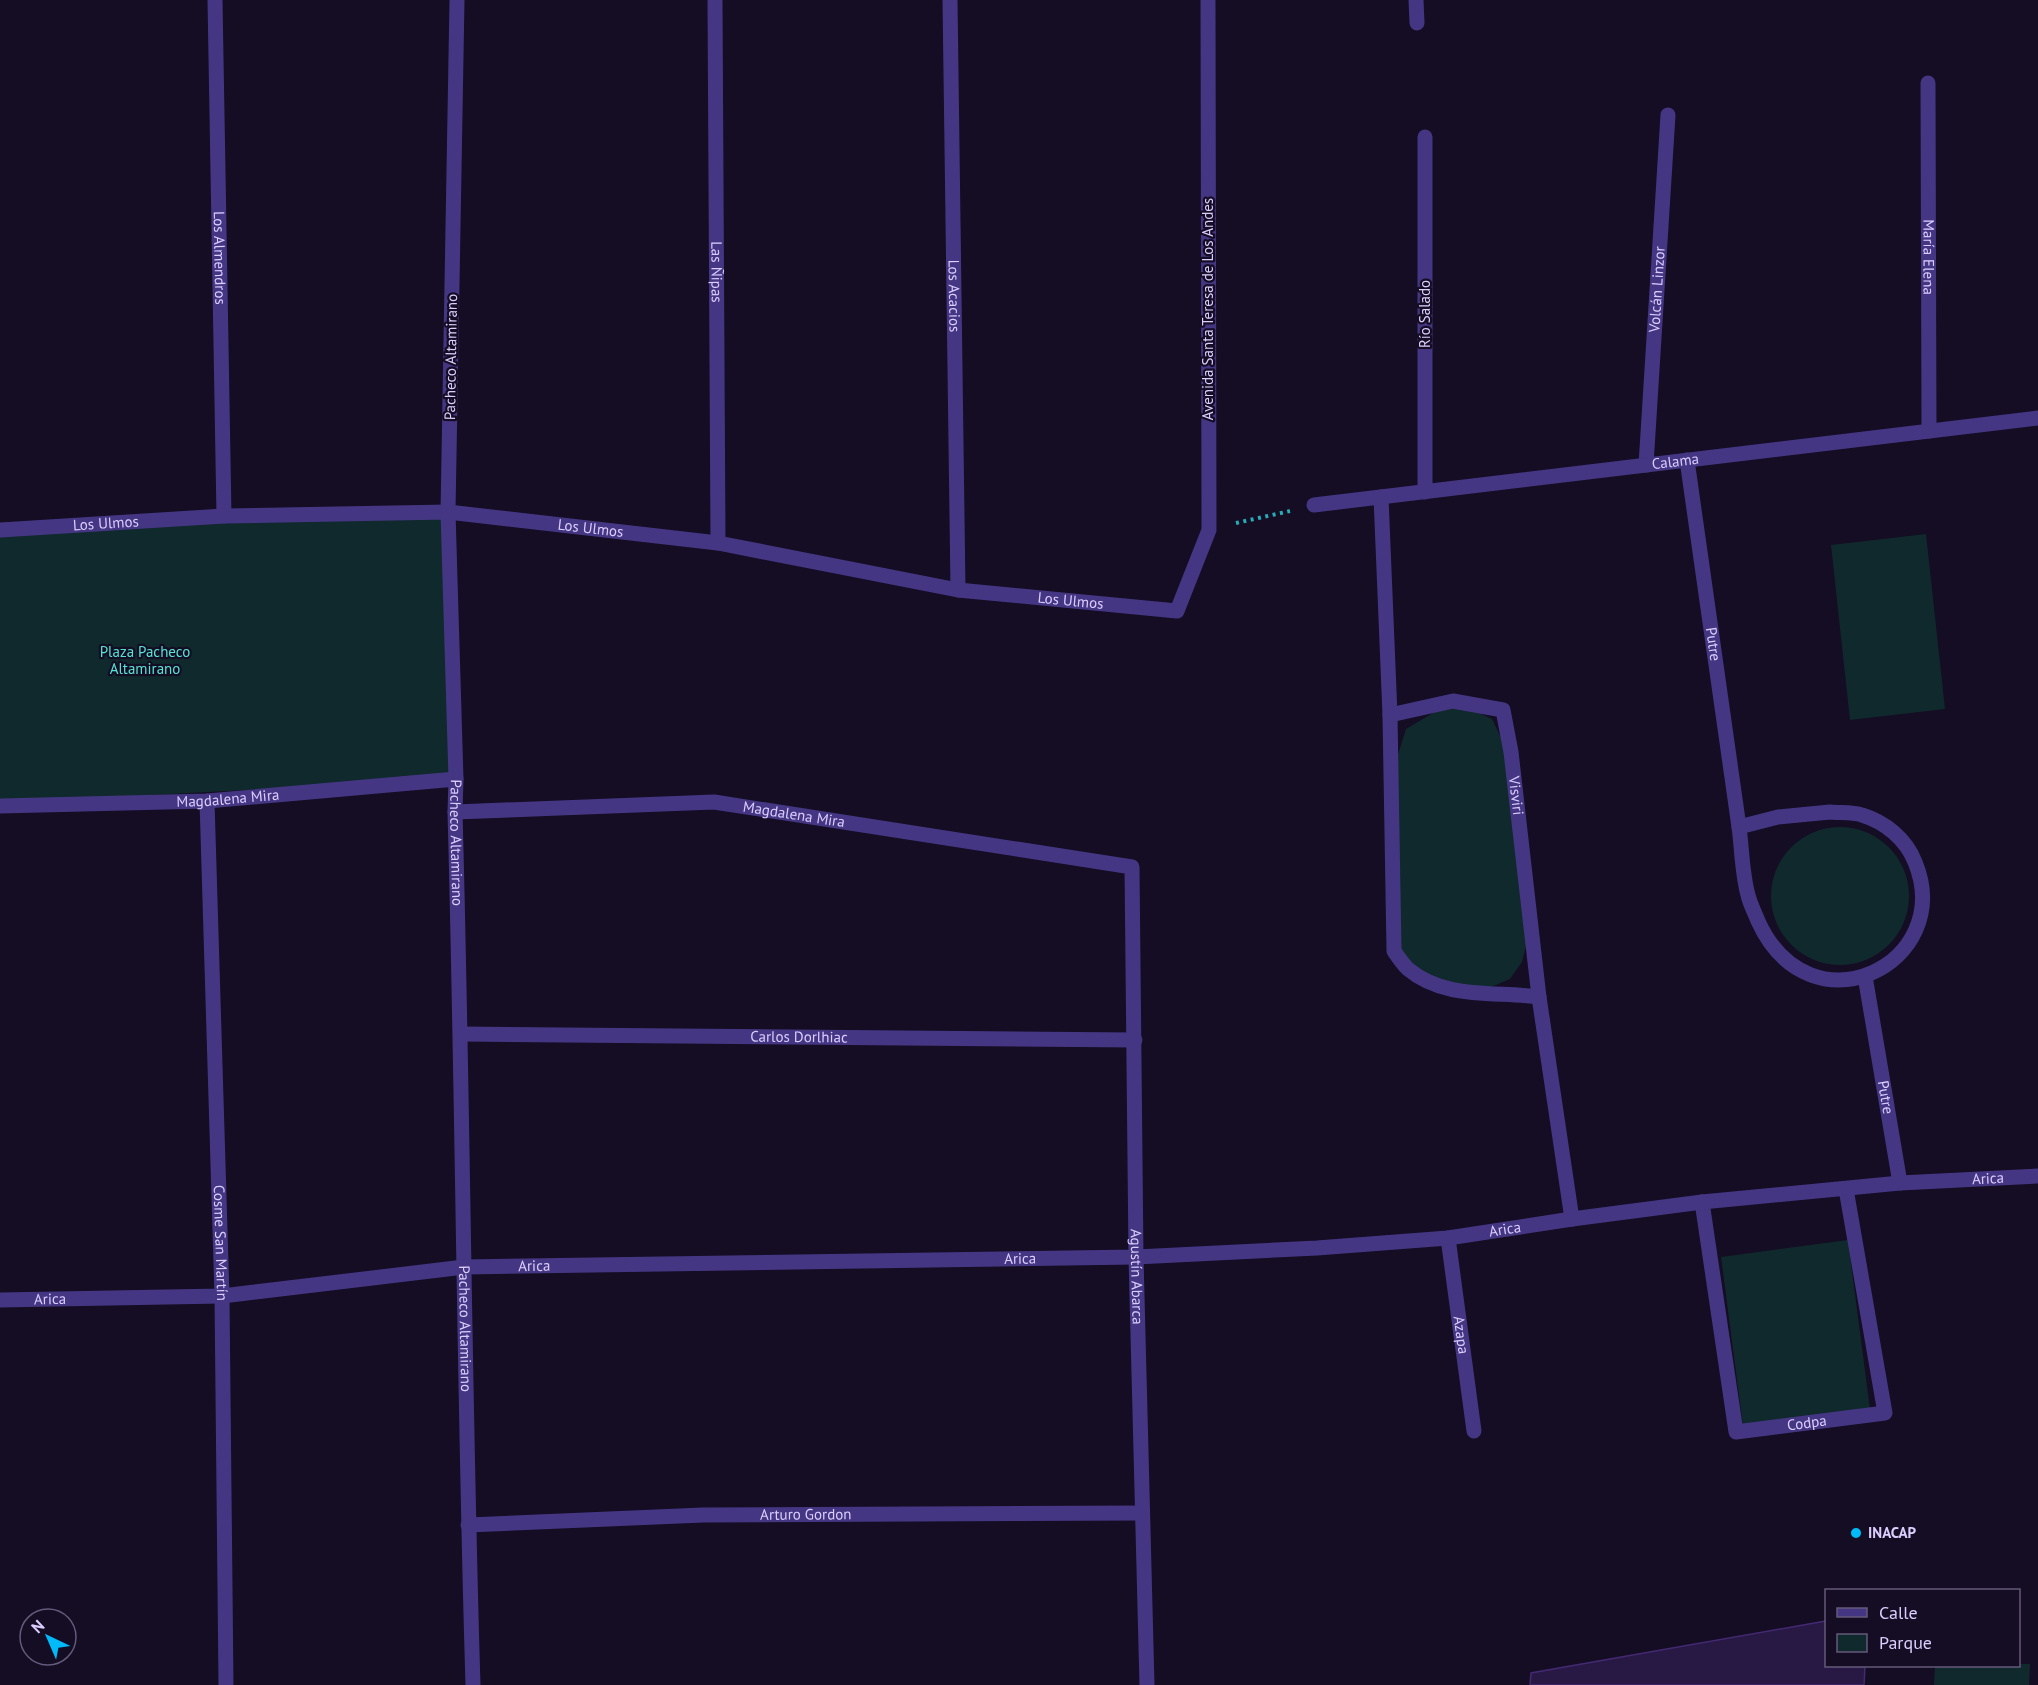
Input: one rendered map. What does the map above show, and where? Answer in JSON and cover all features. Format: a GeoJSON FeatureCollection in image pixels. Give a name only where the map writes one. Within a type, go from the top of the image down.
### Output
{"type":"FeatureCollection","features":[{"type":"Feature","properties":{"kind":"street","name":"Los Almendros"},"geometry":{"type":"LineString","coordinates":[[215,0],[224,516]]}},
{"type":"Feature","properties":{"kind":"street","name":"Pacheco Altamirano"},"geometry":{"type":"LineString","coordinates":[[457,0],[448,512],[456,779],[468,1525],[473,1685]]}},
{"type":"Feature","properties":{"kind":"street","name":"Las Ñipas"},"geometry":{"type":"LineString","coordinates":[[715,0],[718,543]]}},
{"type":"Feature","properties":{"kind":"street","name":"Los Acacios"},"geometry":{"type":"LineString","coordinates":[[950,0],[958,590]]}},
{"type":"Feature","properties":{"kind":"street","name":"Avenida Santa Teresa de Los Andes"},"geometry":{"type":"LineString","coordinates":[[1177,611],[1209,530],[1208,0]]}},
{"type":"Feature","properties":{"kind":"street"},"geometry":{"type":"LineString","coordinates":[[1416,0],[1417,23]]}},
{"type":"Feature","properties":{"kind":"street","name":"María Elena"},"geometry":{"type":"LineString","coordinates":[[1928,83],[1929,431]]}},
{"type":"Feature","properties":{"kind":"street","name":"Volcán Linzor"},"geometry":{"type":"LineString","coordinates":[[1646,465],[1668,115]]}},
{"type":"Feature","properties":{"kind":"street","name":"Río Salado"},"geometry":{"type":"LineString","coordinates":[[1425,137],[1425,492]]}},
{"type":"Feature","properties":{"kind":"street","name":"Calama"},"geometry":{"type":"LineString","coordinates":[[1314,505],[2038,418]]}},
{"type":"Feature","properties":{"kind":"street","name":"Putre"},"geometry":{"type":"LineString","coordinates":[[1687,460],[1739,827]]}},
{"type":"Feature","properties":{"kind":"street"},"geometry":{"type":"LineString","coordinates":[[1380,497],[1389,715],[1394,951],[1408,969],[1433,984],[1461,992],[1511,993],[1539,997]]}},
{"type":"Feature","properties":{"kind":"street","name":"Los Ulmos"},"geometry":{"type":"LineString","coordinates":[[0,530],[224,516],[448,512],[718,543],[958,590],[1177,611]]}},
{"type":"Feature","properties":{"kind":"street","name":"Visviri"},"geometry":{"type":"LineString","coordinates":[[1389,715],[1453,701],[1503,710],[1511,752],[1539,997],[1572,1219]]}},
{"type":"Feature","properties":{"kind":"street","name":"Magdalena Mira"},"geometry":{"type":"LineString","coordinates":[[0,806],[207,801],[456,779]]}},
{"type":"Feature","properties":{"kind":"street","name":"Cosme San Martín"},"geometry":{"type":"LineString","coordinates":[[207,801],[222,1296],[226,1685]]}},
{"type":"Feature","properties":{"kind":"street","name":"Magdalena Mira"},"geometry":{"type":"LineString","coordinates":[[455,813],[714,802],[1132,867]]}},
{"type":"Feature","properties":{"kind":"street"},"geometry":{"type":"LineString","coordinates":[[1830,812],[1861,814],[1889,828],[1910,849],[1922,878],[1923,909],[1912,938],[1893,961],[1865,976],[1842,980],[1819,978],[1797,969],[1778,954],[1765,935],[1748,896],[1739,827],[1778,817],[1830,812]]}},
{"type":"Feature","properties":{"kind":"street","name":"Agustín Abarca"},"geometry":{"type":"LineString","coordinates":[[1132,867],[1136,1257],[1147,1685]]}},
{"type":"Feature","properties":{"kind":"street","name":"Putre"},"geometry":{"type":"LineString","coordinates":[[1865,976],[1900,1183]]}},
{"type":"Feature","properties":{"kind":"street","name":"Carlos Dorlhiac"},"geometry":{"type":"LineString","coordinates":[[461,1034],[1135,1040]]}},
{"type":"Feature","properties":{"kind":"street","name":"Arica"},"geometry":{"type":"LineString","coordinates":[[0,1300],[222,1296],[464,1267],[1136,1257],[1448,1238],[1702,1202],[1900,1183],[2038,1176]]}},
{"type":"Feature","properties":{"kind":"street","name":"Codpa"},"geometry":{"type":"LineString","coordinates":[[1702,1202],[1736,1432],[1885,1413],[1846,1189]]}},
{"type":"Feature","properties":{"kind":"street","name":"Azapa"},"geometry":{"type":"LineString","coordinates":[[1448,1238],[1474,1431]]}},
{"type":"Feature","properties":{"kind":"street","name":"Arturo Gordon"},"geometry":{"type":"LineString","coordinates":[[468,1525],[703,1515],[1142,1513]]}},
{"type":"Feature","properties":{"kind":"path"},"geometry":{"type":"LineString","coordinates":[[1209,530],[1314,505]]}},
{"type":"Feature","properties":{"kind":"green space","name":"Plaza Pacheco Altamirano"},"geometry":{"type":"Polygon","coordinates":[[[448,512],[456,779],[0,803],[0,532],[448,512]]]}},
{"type":"Feature","properties":{"kind":"green space"},"geometry":{"type":"Polygon","coordinates":[[[1926,534],[1945,709],[1850,720],[1831,545],[1926,534]]]}},
{"type":"Feature","properties":{"kind":"green space"},"geometry":{"type":"Polygon","coordinates":[[[1453,701],[1492,719],[1513,762],[1531,926],[1522,962],[1510,979],[1477,993],[1433,984],[1394,951],[1390,780],[1406,729],[1453,701]]]}},
{"type":"Feature","properties":{"kind":"green space"},"geometry":{"type":"Polygon","coordinates":[[[1840,827],[1867,832],[1879,838],[1889,847],[1898,857],[1904,869],[1909,896],[1904,923],[1898,935],[1889,945],[1879,954],[1867,960],[1840,965],[1813,960],[1801,954],[1791,945],[1782,935],[1776,923],[1771,896],[1776,869],[1782,857],[1791,847],[1801,838],[1813,832],[1840,827]]]}},
{"type":"Feature","properties":{"kind":"green space"},"geometry":{"type":"Polygon","coordinates":[[[1848,1240],[1870,1409],[1743,1426],[1721,1257],[1848,1240]]]}},
{"type":"Feature","properties":{"kind":"green space"},"geometry":{"type":"Polygon","coordinates":[[[2020,1664],[2030,1664],[2029,1685],[1934,1685],[1935,1667],[2020,1667],[2020,1664]]]}},
{"type":"Feature","properties":{"kind":"building"},"geometry":{"type":"Polygon","coordinates":[[[1825,1621],[1825,1667],[1865,1667],[1864,1685],[1530,1685],[1531,1673],[1825,1621]]]}},
{"type":"Feature","properties":{"kind":"place","name":"INACAP"},"geometry":{"type":"Point","coordinates":[1856,1533]}}]}
